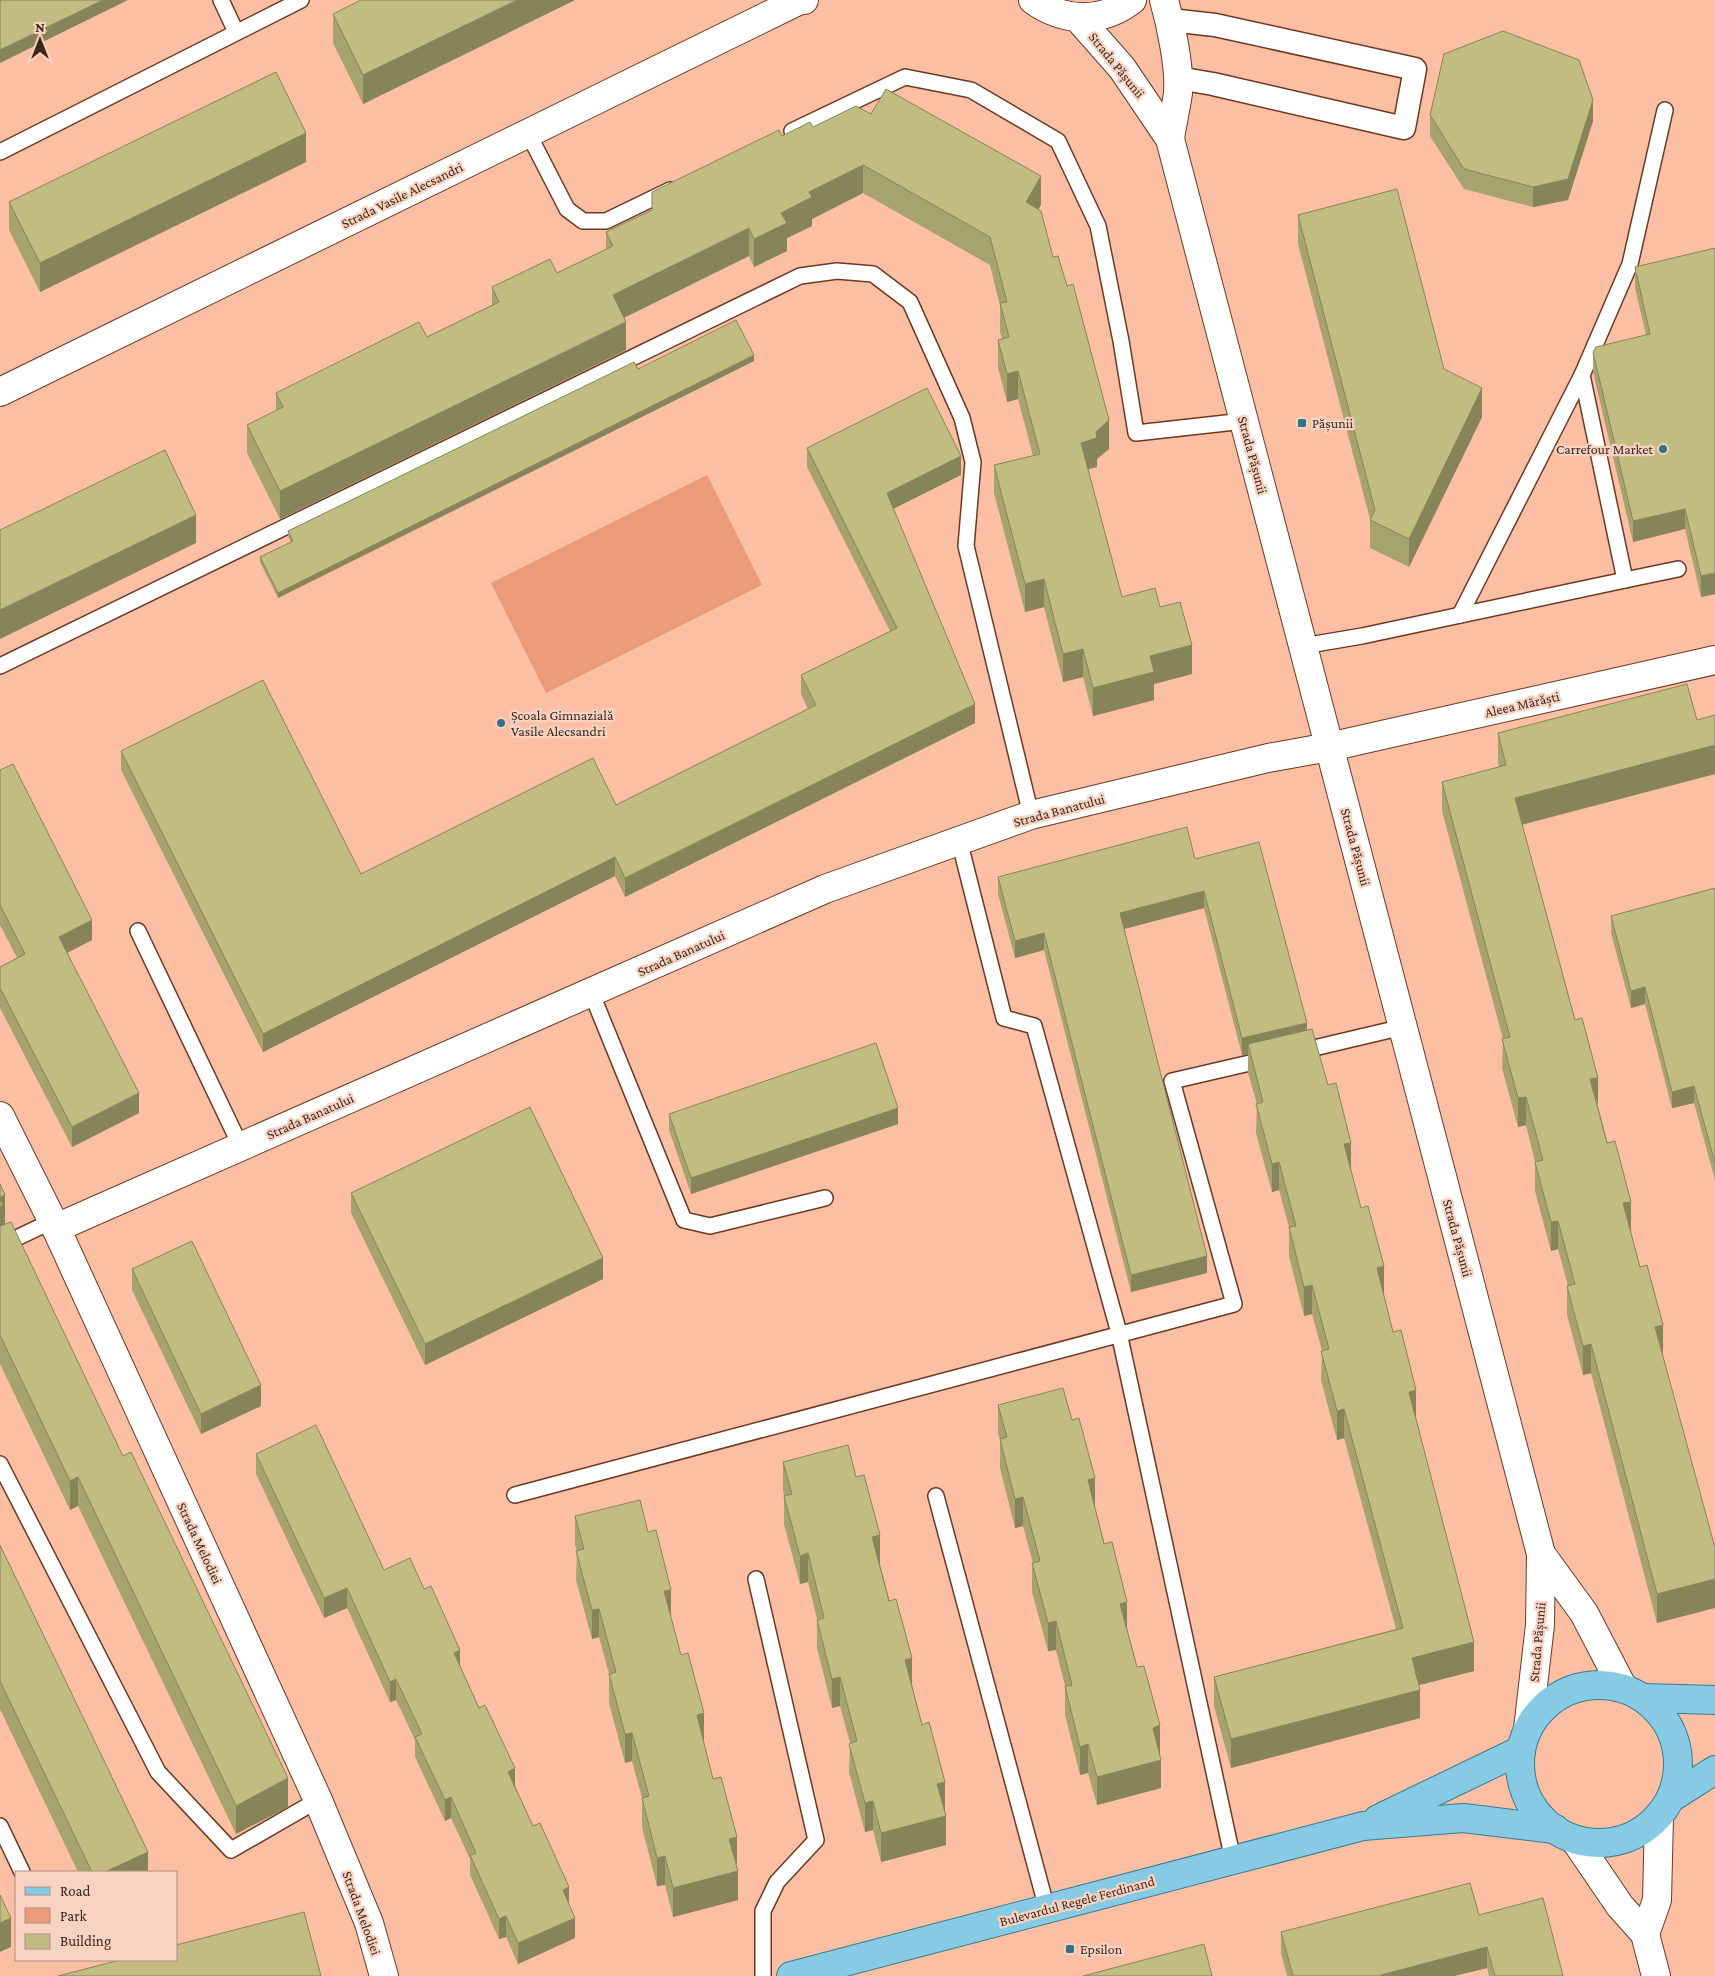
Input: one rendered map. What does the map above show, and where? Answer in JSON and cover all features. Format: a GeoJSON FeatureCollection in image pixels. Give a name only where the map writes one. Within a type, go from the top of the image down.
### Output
{"type":"FeatureCollection","features":[{"type":"Feature","properties":{"kind":"main road"},"geometry":{"type":"LineString","coordinates":[[1715,1700],[1634,1693],[1601,1684],[1579,1687],[1558,1696],[1540,1710],[1524,1740],[1520,1773],[1526,1795],[1538,1814],[1565,1835],[1598,1844],[1620,1840],[1641,1831],[1665,1807],[1715,1770]]}},
{"type":"Feature","properties":{"kind":"main road"},"geometry":{"type":"LineString","coordinates":[[1634,1693],[1660,1713],[1672,1732],[1677,1746],[1679,1754],[1678,1777],[1665,1807]]}},
{"type":"Feature","properties":{"kind":"main road","name":"Bulevardul Regele Ferdinand"},"geometry":{"type":"LineString","coordinates":[[1363,1826],[1524,1740]]}},
{"type":"Feature","properties":{"kind":"main road","name":"Bulevardul Regele Ferdinand"},"geometry":{"type":"LineString","coordinates":[[791,1976],[1363,1826],[1462,1818],[1565,1835]]}},
{"type":"Feature","properties":{"kind":"street","name":"Strada Vasile Alecsandri"},"geometry":{"type":"LineString","coordinates":[[0,392],[804,0]]}},
{"type":"Feature","properties":{"kind":"street"},"geometry":{"type":"LineString","coordinates":[[1033,0],[1055,13],[1078,18],[1100,16],[1121,8],[1132,0]]}},
{"type":"Feature","properties":{"kind":"street"},"geometry":{"type":"LineString","coordinates":[[1167,10],[1215,25],[1415,69],[1404,128],[1213,84],[1178,78]]}},
{"type":"Feature","properties":{"kind":"street","name":"Strada Pășunii"},"geometry":{"type":"LineString","coordinates":[[1167,10],[1178,78],[1178,92],[1170,139]]}},
{"type":"Feature","properties":{"kind":"street","name":"Strada Pășunii"},"geometry":{"type":"LineString","coordinates":[[1078,18],[1122,68],[1170,139],[1541,1554],[1540,1625],[1524,1740]]}},
{"type":"Feature","properties":{"kind":"street","name":"Aleea Mărăști"},"geometry":{"type":"LineString","coordinates":[[1329,747],[1715,660]]}},
{"type":"Feature","properties":{"kind":"street","name":"Strada Banatului"},"geometry":{"type":"LineString","coordinates":[[54,1225],[241,1147],[825,889],[1031,815],[1268,758],[1329,747]]}},
{"type":"Feature","properties":{"kind":"street","name":"Strada Melodiei"},"geometry":{"type":"LineString","coordinates":[[0,1116],[54,1225],[318,1800],[369,1923],[384,1976]]}},
{"type":"Feature","properties":{"kind":"street","name":"Strada Pășunii"},"geometry":{"type":"LineString","coordinates":[[1541,1554],[1584,1613],[1634,1693]]}},
{"type":"Feature","properties":{"kind":"street"},"geometry":{"type":"LineString","coordinates":[[1646,1934],[1658,1900],[1665,1807]]}},
{"type":"Feature","properties":{"kind":"street"},"geometry":{"type":"LineString","coordinates":[[1565,1835],[1620,1906],[1646,1934],[1656,1976]]}},
{"type":"Feature","properties":{"kind":"lane"},"geometry":{"type":"LineString","coordinates":[[221,0],[236,32]]}},
{"type":"Feature","properties":{"kind":"lane"},"geometry":{"type":"LineString","coordinates":[[0,152],[301,0]]}},
{"type":"Feature","properties":{"kind":"lane"},"geometry":{"type":"LineString","coordinates":[[782,136],[905,77],[971,90],[1058,141],[1098,226],[1121,341],[1136,433],[1244,421]]}},
{"type":"Feature","properties":{"kind":"lane"},"geometry":{"type":"LineString","coordinates":[[1460,615],[1582,375],[1630,264],[1665,110]]}},
{"type":"Feature","properties":{"kind":"lane"},"geometry":{"type":"LineString","coordinates":[[528,134],[566,209],[583,221],[606,221],[685,183]]}},
{"type":"Feature","properties":{"kind":"lane"},"geometry":{"type":"LineString","coordinates":[[0,666],[800,276],[837,271],[873,274],[910,302],[962,418],[973,462],[966,546],[1031,815]]}},
{"type":"Feature","properties":{"kind":"lane"},"geometry":{"type":"LineString","coordinates":[[1582,375],[1625,580]]}},
{"type":"Feature","properties":{"kind":"lane"},"geometry":{"type":"LineString","coordinates":[[1303,646],[1678,569]]}},
{"type":"Feature","properties":{"kind":"lane"},"geometry":{"type":"LineString","coordinates":[[959,840],[1004,1018],[1034,1026],[1120,1334],[1233,1860]]}},
{"type":"Feature","properties":{"kind":"lane"},"geometry":{"type":"LineString","coordinates":[[138,931],[241,1147]]}},
{"type":"Feature","properties":{"kind":"lane"},"geometry":{"type":"LineString","coordinates":[[591,992],[684,1220],[710,1226],[824,1198]]}},
{"type":"Feature","properties":{"kind":"lane"},"geometry":{"type":"LineString","coordinates":[[516,1496],[1234,1304],[1172,1081],[1403,1027]]}},
{"type":"Feature","properties":{"kind":"lane"},"geometry":{"type":"LineString","coordinates":[[0,1246],[54,1225]]}},
{"type":"Feature","properties":{"kind":"lane"},"geometry":{"type":"LineString","coordinates":[[0,1464],[158,1772],[231,1850],[318,1800]]}},
{"type":"Feature","properties":{"kind":"lane"},"geometry":{"type":"LineString","coordinates":[[936,1496],[1047,1909]]}},
{"type":"Feature","properties":{"kind":"lane"},"geometry":{"type":"LineString","coordinates":[[756,1579],[816,1840],[777,1882],[763,1911],[763,1976]]}},
{"type":"Feature","properties":{"kind":"lane"},"geometry":{"type":"LineString","coordinates":[[0,1826],[22,1871]]}},
{"type":"Feature","properties":{"kind":"green space"},"geometry":{"type":"Polygon","coordinates":[[[707,475],[762,585],[546,693],[491,583],[707,475]]]}},
{"type":"Feature","properties":{"kind":"building"},"geometry":{"type":"Polygon","coordinates":[[[0,0],[103,0],[0,50],[0,0]]]}},
{"type":"Feature","properties":{"kind":"building"},"geometry":{"type":"Polygon","coordinates":[[[361,0],[517,0],[363,75],[333,14],[361,0]]]}},
{"type":"Feature","properties":{"kind":"building"},"geometry":{"type":"Polygon","coordinates":[[[1503,31],[1579,60],[1593,100],[1568,179],[1533,187],[1464,169],[1430,115],[1444,54],[1503,31]]]}},
{"type":"Feature","properties":{"kind":"building"},"geometry":{"type":"Polygon","coordinates":[[[276,72],[306,133],[40,263],[9,202],[276,72]]]}},
{"type":"Feature","properties":{"kind":"building"},"geometry":{"type":"Polygon","coordinates":[[[886,89],[1041,176],[1026,202],[1041,211],[1053,257],[1058,256],[1067,286],[1073,284],[1109,420],[1096,432],[1097,438],[1081,443],[1122,597],[1155,588],[1160,607],[1180,602],[1192,645],[1150,656],[1154,672],[1093,688],[1083,649],[1063,654],[1044,579],[1025,584],[994,465],[1040,454],[1018,371],[1007,374],[998,340],[1009,337],[1000,303],[1007,302],[990,237],[863,165],[809,192],[812,197],[781,213],[787,223],[754,239],[749,228],[613,295],[626,322],[280,491],[247,425],[283,407],[276,393],[419,322],[427,337],[499,302],[492,287],[550,259],[557,273],[613,246],[606,232],[652,210],[652,192],[779,130],[782,136],[810,122],[813,127],[856,106],[871,114],[886,89]]]}},
{"type":"Feature","properties":{"kind":"building"},"geometry":{"type":"Polygon","coordinates":[[[1397,189],[1444,369],[1482,388],[1409,539],[1370,520],[1375,510],[1298,215],[1397,189]]]}},
{"type":"Feature","properties":{"kind":"building","name":"Carrefour Market"},"geometry":{"type":"Polygon","coordinates":[[[1715,248],[1715,573],[1701,576],[1685,509],[1633,521],[1593,352],[1596,347],[1650,334],[1635,267],[1715,248]]]}},
{"type":"Feature","properties":{"kind":"building"},"geometry":{"type":"Polygon","coordinates":[[[736,320],[754,355],[278,593],[260,557],[293,541],[288,531],[634,362],[638,369],[736,320]]]}},
{"type":"Feature","properties":{"kind":"building"},"geometry":{"type":"Polygon","coordinates":[[[927,388],[961,456],[887,493],[975,704],[625,878],[615,857],[263,1034],[121,751],[263,680],[361,874],[593,758],[616,805],[816,705],[801,675],[897,628],[807,448],[927,388]]]}},
{"type":"Feature","properties":{"kind":"building"},"geometry":{"type":"Polygon","coordinates":[[[165,450],[196,515],[0,610],[0,530],[165,450]]]}},
{"type":"Feature","properties":{"kind":"building"},"geometry":{"type":"Polygon","coordinates":[[[1687,684],[1697,720],[1715,715],[1715,745],[1515,798],[1575,1020],[1582,1018],[1598,1078],[1590,1079],[1607,1143],[1615,1141],[1631,1202],[1623,1203],[1640,1267],[1647,1265],[1663,1325],[1655,1327],[1715,1544],[1715,1579],[1657,1594],[1591,1344],[1583,1346],[1567,1286],[1575,1284],[1558,1221],[1551,1222],[1535,1162],[1543,1160],[1526,1097],[1518,1098],[1502,1039],[1510,1037],[1442,782],[1506,765],[1498,733],[1687,684]]]}},
{"type":"Feature","properties":{"kind":"building"},"geometry":{"type":"Polygon","coordinates":[[[13,764],[92,920],[59,937],[139,1093],[72,1127],[0,988],[0,967],[25,954],[0,905],[0,770],[13,764]]]}},
{"type":"Feature","properties":{"kind":"building"},"geometry":{"type":"Polygon","coordinates":[[[1187,827],[1195,859],[1259,842],[1307,1023],[1242,1038],[1204,891],[1120,913],[1207,1256],[1131,1275],[1044,933],[1015,941],[998,877],[1187,827]]]}},
{"type":"Feature","properties":{"kind":"building"},"geometry":{"type":"Polygon","coordinates":[[[1715,888],[1715,1163],[1694,1086],[1672,1092],[1645,987],[1631,991],[1611,916],[1715,888]]]}},
{"type":"Feature","properties":{"kind":"building"},"geometry":{"type":"Polygon","coordinates":[[[1312,1029],[1328,1085],[1336,1083],[1351,1143],[1344,1144],[1361,1208],[1368,1206],[1384,1266],[1377,1268],[1393,1332],[1401,1330],[1416,1390],[1409,1392],[1474,1642],[1412,1658],[1420,1690],[1231,1739],[1214,1677],[1403,1628],[1344,1409],[1337,1411],[1321,1351],[1329,1349],[1312,1285],[1304,1287],[1289,1227],[1296,1226],[1279,1162],[1272,1164],[1256,1104],[1263,1102],[1248,1044],[1312,1029]]]}},
{"type":"Feature","properties":{"kind":"building"},"geometry":{"type":"Polygon","coordinates":[[[876,1043],[898,1108],[691,1178],[669,1114],[876,1043]]]}},
{"type":"Feature","properties":{"kind":"building"},"geometry":{"type":"Polygon","coordinates":[[[530,1107],[603,1258],[425,1344],[351,1193],[530,1107]]]}},
{"type":"Feature","properties":{"kind":"building"},"geometry":{"type":"Polygon","coordinates":[[[0,1184],[5,1195],[0,1197],[0,1184]]]}},
{"type":"Feature","properties":{"kind":"building"},"geometry":{"type":"Polygon","coordinates":[[[11,1222],[123,1456],[131,1452],[288,1778],[236,1806],[78,1477],[70,1481],[0,1335],[0,1226],[11,1222]]]}},
{"type":"Feature","properties":{"kind":"building"},"geometry":{"type":"Polygon","coordinates":[[[192,1241],[261,1385],[201,1414],[132,1269],[192,1241]]]}},
{"type":"Feature","properties":{"kind":"building"},"geometry":{"type":"Polygon","coordinates":[[[1063,1388],[1072,1420],[1079,1418],[1095,1478],[1088,1480],[1104,1544],[1112,1542],[1127,1602],[1120,1604],[1137,1667],[1144,1666],[1160,1725],[1153,1728],[1161,1760],[1097,1777],[1088,1744],[1080,1747],[1065,1686],[1072,1685],[1056,1621],[1048,1623],[1032,1563],[1040,1561],[1023,1497],[1015,1499],[1000,1439],[1007,1437],[998,1405],[1063,1388]]]}},
{"type":"Feature","properties":{"kind":"building"},"geometry":{"type":"Polygon","coordinates":[[[316,1425],[384,1570],[410,1558],[424,1589],[431,1586],[460,1650],[454,1653],[479,1708],[485,1705],[515,1768],[508,1772],[533,1826],[540,1823],[569,1887],[563,1890],[575,1918],[518,1943],[506,1916],[499,1919],[470,1855],[476,1853],[451,1797],[445,1800],[415,1737],[422,1734],[396,1679],[390,1682],[347,1588],[324,1598],[256,1454],[316,1425]]]}},
{"type":"Feature","properties":{"kind":"building"},"geometry":{"type":"Polygon","coordinates":[[[848,1445],[856,1477],[864,1475],[880,1535],[872,1537],[889,1601],[896,1599],[912,1658],[905,1660],[922,1725],[929,1722],[945,1782],[937,1784],[946,1816],[881,1833],[873,1801],[865,1803],[849,1744],[857,1741],[840,1677],[832,1679],[817,1620],[824,1618],[808,1553],[800,1556],[784,1496],[792,1494],[783,1462],[848,1445]]]}},
{"type":"Feature","properties":{"kind":"building"},"geometry":{"type":"Polygon","coordinates":[[[640,1500],[648,1532],[656,1530],[671,1590],[664,1591],[681,1655],[688,1653],[704,1713],[697,1715],[713,1779],[721,1777],[737,1837],[729,1839],[738,1871],[673,1888],[665,1856],[657,1858],[642,1798],[649,1796],[632,1733],[625,1734],[609,1674],[616,1672],[599,1609],[592,1610],[576,1551],[584,1549],[575,1516],[640,1500]]]}},
{"type":"Feature","properties":{"kind":"building"},"geometry":{"type":"Polygon","coordinates":[[[0,1545],[148,1852],[107,1871],[92,1871],[0,1681],[0,1545]]]}},
{"type":"Feature","properties":{"kind":"building"},"geometry":{"type":"Polygon","coordinates":[[[1470,1883],[1479,1915],[1543,1898],[1563,1976],[1495,1976],[1487,1947],[1382,1976],[1293,1976],[1281,1932],[1470,1883]]]}},
{"type":"Feature","properties":{"kind":"building"},"geometry":{"type":"Polygon","coordinates":[[[0,1895],[11,1918],[0,1923],[0,1895]]]}},
{"type":"Feature","properties":{"kind":"building"},"geometry":{"type":"Polygon","coordinates":[[[304,1912],[321,1976],[58,1976],[116,1961],[178,1961],[178,1944],[304,1912]]]}},
{"type":"Feature","properties":{"kind":"building"},"geometry":{"type":"Polygon","coordinates":[[[1204,1944],[1212,1976],[1083,1976],[1204,1944]]]}},
{"type":"Feature","properties":{"kind":"place","name":"Pășunii"},"geometry":{"type":"Point","coordinates":[1302,423]}},
{"type":"Feature","properties":{"kind":"place","name":"Carrefour Market"},"geometry":{"type":"Point","coordinates":[1663,449]}},
{"type":"Feature","properties":{"kind":"place","name":"Școala Gimnazială Vasile Alecsandri"},"geometry":{"type":"Point","coordinates":[501,723]}},
{"type":"Feature","properties":{"kind":"place","name":"Epsilon"},"geometry":{"type":"Point","coordinates":[1070,1949]}}]}
